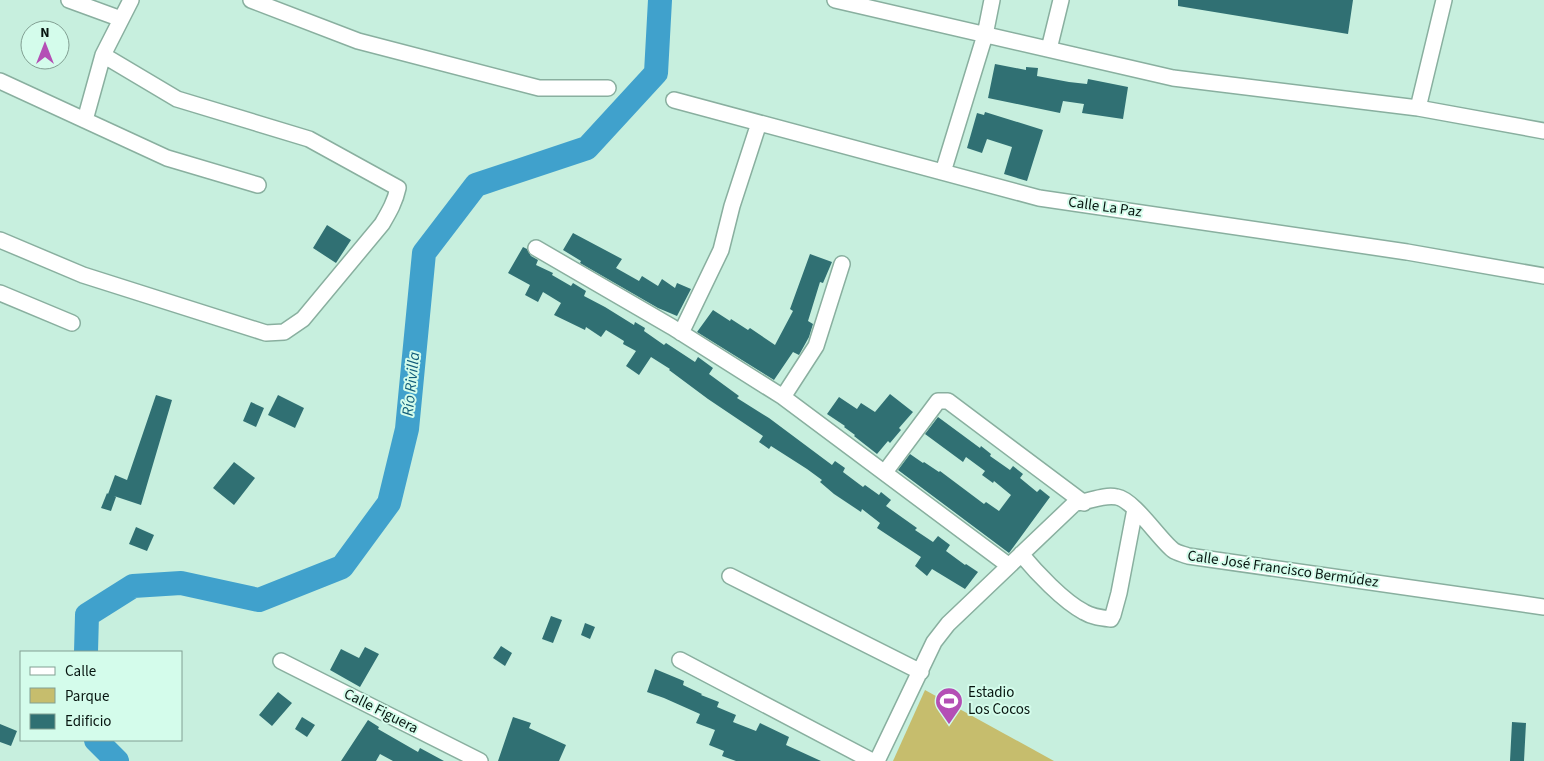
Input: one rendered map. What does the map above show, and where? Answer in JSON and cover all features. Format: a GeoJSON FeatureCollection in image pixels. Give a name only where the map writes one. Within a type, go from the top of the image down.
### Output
{"type":"FeatureCollection","features":[{"type":"Feature","properties":{"kind":"street"},"geometry":{"type":"LineString","coordinates":[[69,0],[121,20]]}},
{"type":"Feature","properties":{"kind":"street"},"geometry":{"type":"LineString","coordinates":[[84,120],[104,55],[130,0]]}},
{"type":"Feature","properties":{"kind":"street"},"geometry":{"type":"LineString","coordinates":[[251,0],[358,41],[539,88],[608,88]]}},
{"type":"Feature","properties":{"kind":"street"},"geometry":{"type":"LineString","coordinates":[[834,0],[1173,78],[1418,108],[1544,131]]}},
{"type":"Feature","properties":{"kind":"street"},"geometry":{"type":"LineString","coordinates":[[943,172],[985,35],[992,0]]}},
{"type":"Feature","properties":{"kind":"street"},"geometry":{"type":"LineString","coordinates":[[1049,50],[1061,0]]}},
{"type":"Feature","properties":{"kind":"street"},"geometry":{"type":"LineString","coordinates":[[1418,108],[1444,0]]}},
{"type":"Feature","properties":{"kind":"street"},"geometry":{"type":"LineString","coordinates":[[0,240],[84,275],[211,317],[266,333],[284,332],[303,320],[382,224],[395,202],[398,188],[309,139],[177,99],[104,55]]}},
{"type":"Feature","properties":{"kind":"street"},"geometry":{"type":"LineString","coordinates":[[0,80],[167,158],[258,185]]}},
{"type":"Feature","properties":{"kind":"street","name":"Calle La Paz"},"geometry":{"type":"LineString","coordinates":[[674,100],[1039,198],[1407,252],[1544,276]]}},
{"type":"Feature","properties":{"kind":"street"},"geometry":{"type":"LineString","coordinates":[[681,333],[721,250],[732,206],[759,123]]}},
{"type":"Feature","properties":{"kind":"street"},"geometry":{"type":"LineString","coordinates":[[536,248],[681,333],[783,396],[1008,566]]}},
{"type":"Feature","properties":{"kind":"street"},"geometry":{"type":"LineString","coordinates":[[783,396],[816,346],[842,264]]}},
{"type":"Feature","properties":{"kind":"street"},"geometry":{"type":"LineString","coordinates":[[0,293],[72,324]]}},
{"type":"Feature","properties":{"kind":"street"},"geometry":{"type":"LineString","coordinates":[[885,472],[938,401],[942,400],[948,401],[1084,503]]}},
{"type":"Feature","properties":{"kind":"street","name":"Calle José Francisco Bermúdez"},"geometry":{"type":"LineString","coordinates":[[878,761],[934,642],[948,624],[1075,503],[1084,503],[1105,496],[1119,497],[1135,509],[1174,551],[1188,556],[1544,607]]}},
{"type":"Feature","properties":{"kind":"street"},"geometry":{"type":"LineString","coordinates":[[1021,554],[1047,582],[1084,612],[1110,619],[1113,615],[1119,593],[1135,509]]}},
{"type":"Feature","properties":{"kind":"street"},"geometry":{"type":"LineString","coordinates":[[730,576],[920,672]]}},
{"type":"Feature","properties":{"kind":"street","name":"Calle Figuera"},"geometry":{"type":"LineString","coordinates":[[281,660],[480,761]]}},
{"type":"Feature","properties":{"kind":"street"},"geometry":{"type":"LineString","coordinates":[[680,660],[872,761]]}},
{"type":"Feature","properties":{"kind":"green space","name":"Estadio Los Cocos"},"geometry":{"type":"Polygon","coordinates":[[[925,690],[1054,761],[893,761],[925,690]]]}},
{"type":"Feature","properties":{"kind":"building"},"geometry":{"type":"Polygon","coordinates":[[[1178,0],[1353,0],[1348,34],[1178,6],[1178,0]]]}},
{"type":"Feature","properties":{"kind":"building"},"geometry":{"type":"Polygon","coordinates":[[[995,64],[1026,70],[1026,67],[1038,68],[1037,76],[1069,82],[1087,84],[1088,79],[1128,87],[1123,119],[1082,113],[1084,104],[1063,101],[1060,113],[988,98],[995,64]]]}},
{"type":"Feature","properties":{"kind":"building"},"geometry":{"type":"Polygon","coordinates":[[[985,112],[1043,130],[1027,181],[1004,174],[1012,147],[987,139],[982,153],[967,148],[977,113],[984,115],[985,112]]]}},
{"type":"Feature","properties":{"kind":"building"},"geometry":{"type":"Polygon","coordinates":[[[327,225],[351,240],[336,263],[313,248],[327,225]]]}},
{"type":"Feature","properties":{"kind":"building"},"geometry":{"type":"Polygon","coordinates":[[[573,233],[622,259],[616,268],[639,281],[642,276],[658,286],[662,279],[675,288],[677,283],[691,289],[677,316],[658,308],[580,263],[581,261],[563,250],[573,233]]]}},
{"type":"Feature","properties":{"kind":"building"},"geometry":{"type":"Polygon","coordinates":[[[523,247],[527,249],[531,256],[538,260],[536,265],[553,273],[552,275],[571,286],[573,283],[586,291],[584,296],[634,325],[635,322],[645,328],[644,331],[664,345],[666,343],[695,362],[698,357],[713,368],[709,374],[739,396],[737,398],[769,418],[832,465],[835,461],[845,468],[843,472],[863,487],[865,485],[879,495],[881,492],[891,500],[886,506],[917,528],[915,530],[933,542],[938,536],[950,545],[946,551],[978,572],[965,589],[932,569],[927,576],[915,566],[921,557],[877,528],[880,523],[862,509],[861,512],[834,494],[820,482],[822,480],[807,469],[771,446],[769,449],[759,442],[763,436],[708,399],[670,369],[651,357],[639,375],[626,366],[636,351],[623,344],[624,341],[606,330],[601,337],[586,327],[585,330],[554,315],[561,303],[543,292],[538,302],[525,295],[530,285],[508,273],[523,247]]]}},
{"type":"Feature","properties":{"kind":"building"},"geometry":{"type":"Polygon","coordinates":[[[810,254],[832,262],[823,283],[820,282],[808,321],[813,324],[809,337],[799,355],[793,352],[774,380],[697,332],[713,310],[748,330],[750,328],[775,345],[793,311],[790,309],[810,254]]]}},
{"type":"Feature","properties":{"kind":"building"},"geometry":{"type":"Polygon","coordinates":[[[890,394],[913,412],[899,428],[901,430],[890,443],[888,441],[877,454],[854,436],[845,426],[827,414],[839,397],[857,409],[861,403],[875,412],[890,394]]]}},
{"type":"Feature","properties":{"kind":"building"},"geometry":{"type":"Polygon","coordinates":[[[156,395],[172,400],[141,505],[114,496],[116,497],[111,511],[101,508],[115,475],[127,480],[156,395]]]}},
{"type":"Feature","properties":{"kind":"building"},"geometry":{"type":"Polygon","coordinates":[[[278,395],[304,408],[295,428],[268,415],[278,395]]]}},
{"type":"Feature","properties":{"kind":"building"},"geometry":{"type":"Polygon","coordinates":[[[251,402],[264,408],[256,427],[243,421],[251,402]]]}},
{"type":"Feature","properties":{"kind":"building"},"geometry":{"type":"Polygon","coordinates":[[[938,417],[980,448],[981,446],[991,454],[990,456],[1010,470],[1013,466],[1023,474],[1020,478],[1037,492],[1040,489],[1050,497],[1009,553],[898,470],[910,454],[940,471],[984,504],[986,502],[999,511],[1011,495],[994,481],[993,483],[982,475],[985,471],[966,457],[963,462],[925,434],[938,417]]]}},
{"type":"Feature","properties":{"kind":"building"},"geometry":{"type":"Polygon","coordinates":[[[234,462],[255,478],[234,505],[213,488],[234,462]]]}},
{"type":"Feature","properties":{"kind":"building"},"geometry":{"type":"Polygon","coordinates":[[[136,527],[154,535],[147,551],[129,544],[136,527]]]}},
{"type":"Feature","properties":{"kind":"building"},"geometry":{"type":"Polygon","coordinates":[[[551,616],[562,620],[553,643],[542,639],[551,616]]]}},
{"type":"Feature","properties":{"kind":"building"},"geometry":{"type":"Polygon","coordinates":[[[585,623],[595,627],[590,639],[581,635],[585,623]]]}},
{"type":"Feature","properties":{"kind":"building"},"geometry":{"type":"Polygon","coordinates":[[[501,646],[512,653],[505,666],[493,658],[501,646]]]}},
{"type":"Feature","properties":{"kind":"building"},"geometry":{"type":"Polygon","coordinates":[[[365,647],[379,654],[360,687],[330,670],[341,649],[359,658],[365,647]]]}},
{"type":"Feature","properties":{"kind":"building"},"geometry":{"type":"Polygon","coordinates":[[[655,669],[684,681],[683,685],[719,702],[717,707],[736,715],[733,722],[756,731],[760,723],[789,737],[786,745],[821,761],[736,761],[722,756],[724,751],[709,745],[715,730],[696,723],[700,714],[647,692],[655,669]]]}},
{"type":"Feature","properties":{"kind":"building"},"geometry":{"type":"Polygon","coordinates":[[[278,692],[292,703],[272,726],[259,715],[278,692]]]}},
{"type":"Feature","properties":{"kind":"building"},"geometry":{"type":"Polygon","coordinates":[[[302,717],[315,725],[307,737],[295,729],[302,717]]]}},
{"type":"Feature","properties":{"kind":"building"},"geometry":{"type":"Polygon","coordinates":[[[513,717],[531,723],[529,728],[566,745],[559,761],[498,761],[513,717]]]}},
{"type":"Feature","properties":{"kind":"building"},"geometry":{"type":"Polygon","coordinates":[[[368,720],[379,727],[378,729],[418,752],[420,748],[444,761],[393,761],[380,754],[376,761],[341,761],[368,720]]]}},
{"type":"Feature","properties":{"kind":"building"},"geometry":{"type":"Polygon","coordinates":[[[1512,722],[1526,723],[1524,761],[1510,761],[1512,722]]]}},
{"type":"Feature","properties":{"kind":"building"},"geometry":{"type":"Polygon","coordinates":[[[0,724],[17,731],[11,746],[0,742],[0,724]]]}},
{"type":"Feature","properties":{"kind":"waterway","name":"Río Rivilla"},"geometry":{"type":"LineString","coordinates":[[86,651],[87,615],[133,586],[181,583],[259,600],[342,567],[389,503],[407,429],[424,253],[476,185],[587,148],[656,73],[660,0]]}},
{"type":"Feature","properties":{"kind":"waterway","name":"Río Rivilla"},"geometry":{"type":"LineString","coordinates":[[97,741],[117,761]]}},
{"type":"Feature","properties":{"kind":"place","name":"Estadio Los Cocos"},"geometry":{"type":"Point","coordinates":[949,725]}}]}
